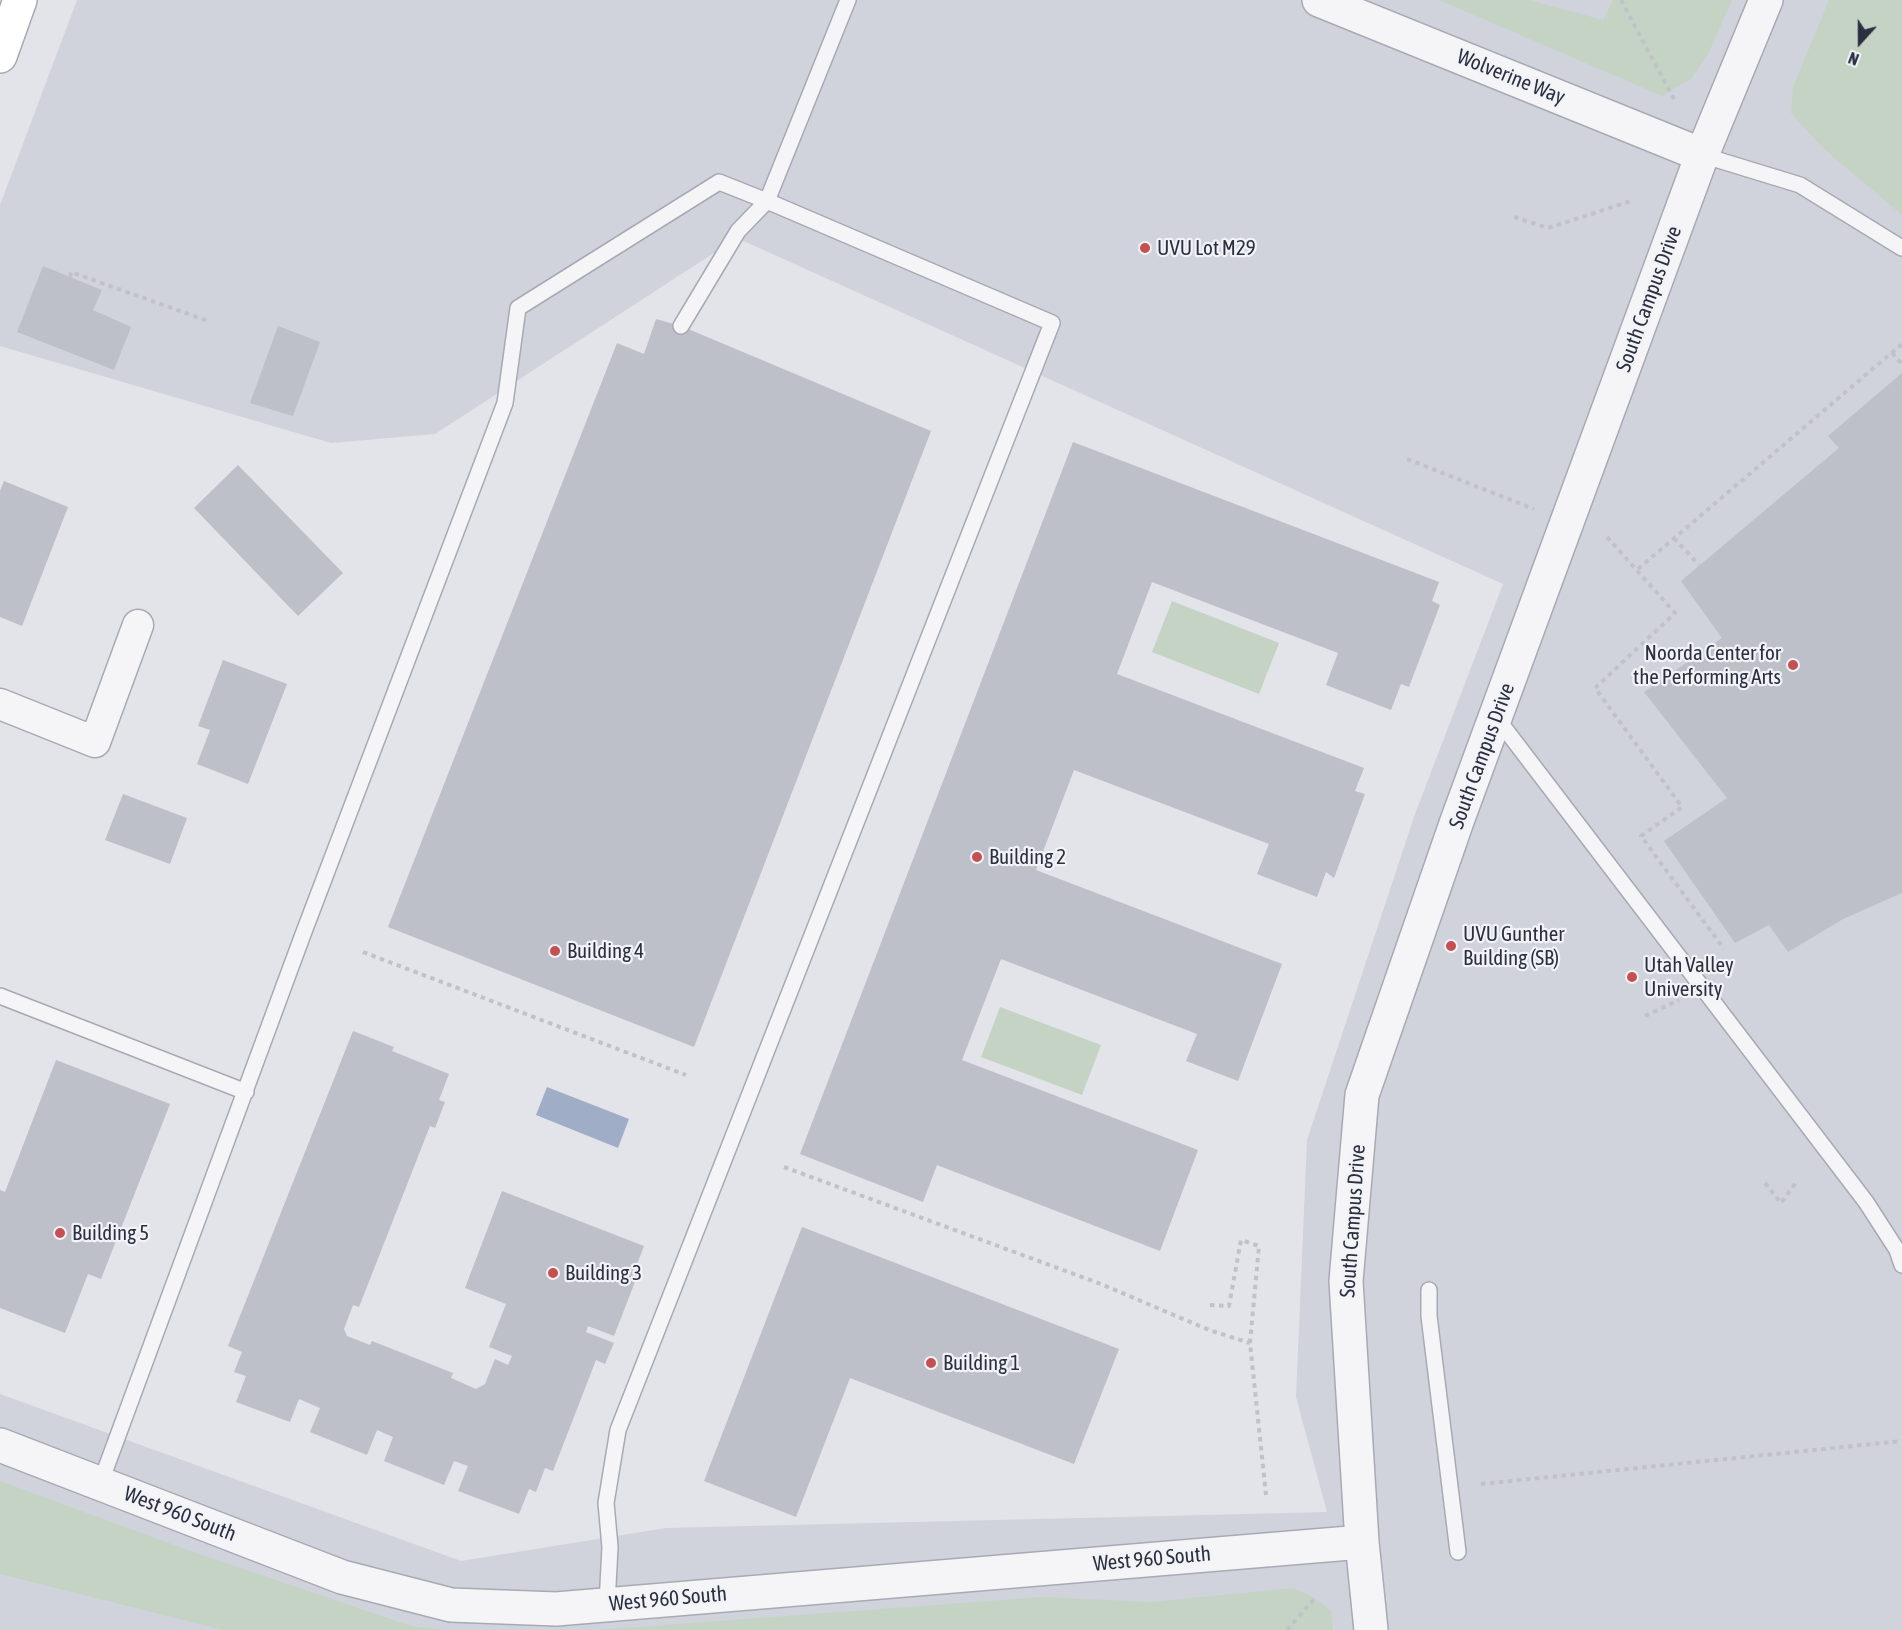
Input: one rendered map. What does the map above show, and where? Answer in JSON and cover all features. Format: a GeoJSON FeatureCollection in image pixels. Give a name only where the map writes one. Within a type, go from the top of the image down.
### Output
{"type":"FeatureCollection","features":[{"type":"Feature","properties":{"kind":"main road"},"geometry":{"type":"LineString","coordinates":[[0,56],[20,0]]}},
{"type":"Feature","properties":{"kind":"street","name":"Wolverine Way"},"geometry":{"type":"LineString","coordinates":[[1319,0],[1702,155]]}},
{"type":"Feature","properties":{"kind":"street","name":"South Campus Drive"},"geometry":{"type":"LineString","coordinates":[[1371,1630],[1362,1542],[1346,1281],[1362,1095],[1457,821],[1702,155],[1766,0]]}},
{"type":"Feature","properties":{"kind":"street"},"geometry":{"type":"LineString","coordinates":[[0,704],[95,742],[138,626]]}},
{"type":"Feature","properties":{"kind":"street","name":"West 960 South"},"geometry":{"type":"LineString","coordinates":[[0,1445],[342,1576],[451,1605],[556,1609],[1362,1542]]}},
{"type":"Feature","properties":{"kind":"lane"},"geometry":{"type":"LineString","coordinates":[[681,326],[738,231],[767,201],[848,0]]}},
{"type":"Feature","properties":{"kind":"lane"},"geometry":{"type":"LineString","coordinates":[[1702,155],[1800,185],[1902,248]]}},
{"type":"Feature","properties":{"kind":"lane"},"geometry":{"type":"LineString","coordinates":[[100,1484],[310,915],[505,403],[518,308],[719,182],[1052,322],[618,1430],[606,1503],[610,1547],[607,1604]]}},
{"type":"Feature","properties":{"kind":"lane"},"geometry":{"type":"LineString","coordinates":[[1496,717],[1866,1202],[1897,1250],[1902,1265]]}},
{"type":"Feature","properties":{"kind":"lane"},"geometry":{"type":"LineString","coordinates":[[0,996],[246,1092]]}},
{"type":"Feature","properties":{"kind":"lane"},"geometry":{"type":"LineString","coordinates":[[1429,1290],[1429,1316],[1458,1551]]}},
{"type":"Feature","properties":{"kind":"path"},"geometry":{"type":"LineString","coordinates":[[1621,0],[1676,103]]}},
{"type":"Feature","properties":{"kind":"path"},"geometry":{"type":"LineString","coordinates":[[1514,217],[1548,228],[1634,200]]}},
{"type":"Feature","properties":{"kind":"path"},"geometry":{"type":"LineString","coordinates":[[70,276],[71,272],[208,321]]}},
{"type":"Feature","properties":{"kind":"path"},"geometry":{"type":"LineString","coordinates":[[1638,569],[1902,345]]}},
{"type":"Feature","properties":{"kind":"path"},"geometry":{"type":"LineString","coordinates":[[1892,353],[1902,364]]}},
{"type":"Feature","properties":{"kind":"path"},"geometry":{"type":"LineString","coordinates":[[1407,459],[1534,509]]}},
{"type":"Feature","properties":{"kind":"path"},"geometry":{"type":"LineString","coordinates":[[1607,537],[1675,613],[1595,688],[1682,807],[1641,836],[1724,949]]}},
{"type":"Feature","properties":{"kind":"path"},"geometry":{"type":"LineString","coordinates":[[1674,538],[1700,566]]}},
{"type":"Feature","properties":{"kind":"path"},"geometry":{"type":"LineString","coordinates":[[363,952],[686,1076]]}},
{"type":"Feature","properties":{"kind":"path"},"geometry":{"type":"LineString","coordinates":[[1645,1017],[1683,998]]}},
{"type":"Feature","properties":{"kind":"path"},"geometry":{"type":"LineString","coordinates":[[784,1167],[1101,1284],[1209,1330],[1250,1342]]}},
{"type":"Feature","properties":{"kind":"path"},"geometry":{"type":"LineString","coordinates":[[1765,1183],[1781,1203],[1797,1181]]}},
{"type":"Feature","properties":{"kind":"path"},"geometry":{"type":"LineString","coordinates":[[1210,1305],[1229,1306],[1241,1240],[1259,1246],[1250,1342],[1266,1495]]}},
{"type":"Feature","properties":{"kind":"path"},"geometry":{"type":"LineString","coordinates":[[1481,1484],[1902,1441]]}},
{"type":"Feature","properties":{"kind":"path"},"geometry":{"type":"LineString","coordinates":[[1287,1630],[1315,1598]]}},
{"type":"Feature","properties":{"kind":"shaded area","name":"Utah Valley University"},"geometry":{"type":"Polygon","coordinates":[[[77,0],[1902,0],[1902,1630],[0,1630],[0,1394],[461,1561],[666,1528],[1327,1512],[1296,1397],[1307,1140],[1415,814],[1503,584],[737,238],[435,434],[331,443],[0,346],[0,205],[77,0]]]}},
{"type":"Feature","properties":{"kind":"green space"},"geometry":{"type":"Polygon","coordinates":[[[1439,0],[1529,0],[1603,20],[1613,0],[1732,0],[1709,52],[1691,79],[1662,96],[1439,0]]]}},
{"type":"Feature","properties":{"kind":"green space"},"geometry":{"type":"Polygon","coordinates":[[[1829,0],[1902,0],[1902,215],[1823,148],[1791,113],[1793,87],[1829,0]]]}},
{"type":"Feature","properties":{"kind":"green space"},"geometry":{"type":"Polygon","coordinates":[[[1172,601],[1279,643],[1259,694],[1152,652],[1172,601]]]}},
{"type":"Feature","properties":{"kind":"green space"},"geometry":{"type":"Polygon","coordinates":[[[1000,1007],[1101,1045],[1082,1095],[981,1057],[1000,1007]]]}},
{"type":"Feature","properties":{"kind":"green space"},"geometry":{"type":"Polygon","coordinates":[[[0,1481],[185,1549],[411,1626],[444,1630],[223,1630],[0,1574],[0,1481]]]}},
{"type":"Feature","properties":{"kind":"green space"},"geometry":{"type":"Polygon","coordinates":[[[1293,1588],[1315,1598],[1331,1611],[1333,1630],[596,1630],[1043,1597],[1150,1602],[1293,1588]]]}},
{"type":"Feature","properties":{"kind":"water"},"geometry":{"type":"Polygon","coordinates":[[[547,1087],[629,1119],[618,1148],[536,1115],[547,1087]]]}},
{"type":"Feature","properties":{"kind":"building"},"geometry":{"type":"Polygon","coordinates":[[[43,266],[102,290],[93,310],[131,327],[114,370],[17,332],[43,266]]]}},
{"type":"Feature","properties":{"kind":"building"},"geometry":{"type":"Polygon","coordinates":[[[656,319],[681,326],[931,431],[694,1047],[388,927],[617,343],[644,354],[656,319]]]}},
{"type":"Feature","properties":{"kind":"building"},"geometry":{"type":"Polygon","coordinates":[[[278,326],[320,342],[293,416],[250,403],[278,326]]]}},
{"type":"Feature","properties":{"kind":"building","name":"Noorda Center for the Performing Arts"},"geometry":{"type":"Polygon","coordinates":[[[1902,373],[1902,893],[1843,919],[1788,952],[1769,925],[1735,943],[1664,841],[1727,798],[1644,692],[1722,638],[1681,581],[1839,448],[1828,436],[1902,373]]]}},
{"type":"Feature","properties":{"kind":"building","name":"Building 2"},"geometry":{"type":"Polygon","coordinates":[[[1073,442],[1439,582],[1432,601],[1440,605],[1409,687],[1401,684],[1391,710],[1326,685],[1338,653],[1152,582],[1117,674],[1364,768],[1355,791],[1365,794],[1334,878],[1326,872],[1317,897],[1257,874],[1269,844],[1074,770],[1036,870],[1282,964],[1238,1081],[1186,1061],[1197,1034],[1001,959],[962,1060],[1198,1150],[1160,1251],[937,1165],[923,1202],[800,1154],[1073,442]]]}},
{"type":"Feature","properties":{"kind":"building"},"geometry":{"type":"Polygon","coordinates":[[[238,465],[343,573],[298,616],[194,508],[238,465]]]}},
{"type":"Feature","properties":{"kind":"building"},"geometry":{"type":"Polygon","coordinates":[[[4,481],[68,507],[22,626],[0,617],[0,491],[4,481]]]}},
{"type":"Feature","properties":{"kind":"building"},"geometry":{"type":"Polygon","coordinates":[[[223,660],[287,684],[248,784],[197,764],[210,730],[198,726],[223,660]]]}},
{"type":"Feature","properties":{"kind":"building"},"geometry":{"type":"Polygon","coordinates":[[[123,794],[187,818],[170,864],[105,840],[123,794]]]}},
{"type":"Feature","properties":{"kind":"building","name":"Building 3"},"geometry":{"type":"Polygon","coordinates":[[[353,1031],[394,1047],[392,1051],[449,1074],[439,1100],[445,1102],[435,1128],[430,1126],[359,1307],[353,1305],[344,1329],[347,1336],[370,1345],[372,1341],[453,1373],[451,1378],[476,1389],[485,1384],[495,1359],[508,1365],[512,1356],[489,1347],[506,1304],[465,1288],[502,1191],[644,1246],[634,1272],[638,1274],[614,1336],[588,1326],[586,1332],[614,1343],[605,1364],[596,1360],[553,1471],[545,1468],[536,1492],[529,1489],[519,1514],[458,1491],[468,1466],[454,1461],[444,1485],[384,1461],[393,1437],[377,1430],[367,1455],[310,1432],[320,1408],[299,1399],[290,1422],[236,1402],[246,1376],[234,1372],[242,1352],[228,1346],[353,1031]]]}},
{"type":"Feature","properties":{"kind":"building","name":"Building 5"},"geometry":{"type":"Polygon","coordinates":[[[56,1060],[170,1104],[101,1279],[88,1274],[65,1333],[0,1308],[0,1190],[5,1192],[56,1060]]]}},
{"type":"Feature","properties":{"kind":"building","name":"Building 1"},"geometry":{"type":"Polygon","coordinates":[[[802,1227],[1119,1349],[1074,1464],[850,1378],[796,1517],[704,1481],[802,1227]]]}},
{"type":"Feature","properties":{"kind":"place","name":"UVU Lot M29"},"geometry":{"type":"Point","coordinates":[1145,248]}},
{"type":"Feature","properties":{"kind":"place","name":"Noorda Center for the Performing Arts"},"geometry":{"type":"Point","coordinates":[1793,665]}},
{"type":"Feature","properties":{"kind":"place","name":"Building 2"},"geometry":{"type":"Point","coordinates":[977,857]}},
{"type":"Feature","properties":{"kind":"place","name":"UVU Gunther Building (SB)"},"geometry":{"type":"Point","coordinates":[1451,946]}},
{"type":"Feature","properties":{"kind":"place","name":"Building 4"},"geometry":{"type":"Point","coordinates":[555,951]}},
{"type":"Feature","properties":{"kind":"place","name":"Utah Valley University"},"geometry":{"type":"Point","coordinates":[1632,977]}},
{"type":"Feature","properties":{"kind":"place","name":"Building 5"},"geometry":{"type":"Point","coordinates":[60,1233]}},
{"type":"Feature","properties":{"kind":"place","name":"Building 3"},"geometry":{"type":"Point","coordinates":[553,1273]}},
{"type":"Feature","properties":{"kind":"place","name":"Building 1"},"geometry":{"type":"Point","coordinates":[931,1363]}}]}
